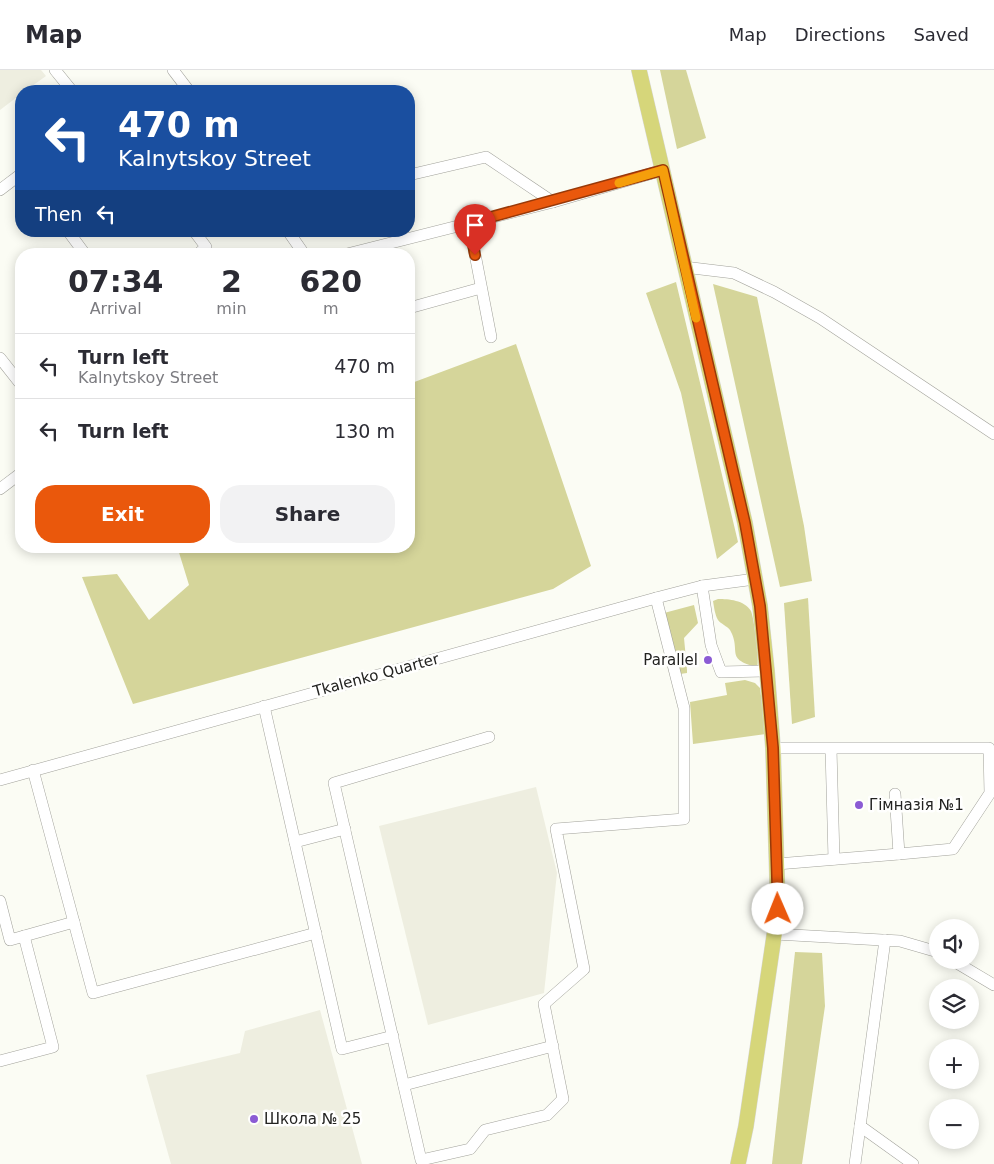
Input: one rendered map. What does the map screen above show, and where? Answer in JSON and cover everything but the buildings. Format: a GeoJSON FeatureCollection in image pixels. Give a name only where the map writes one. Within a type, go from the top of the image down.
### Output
{"type":"FeatureCollection","features":[{"type":"Feature","properties":{"kind":"highway"},"geometry":{"type":"LineString","coordinates":[[639,70],[745,523],[760,606],[767,671],[773,748],[778,909],[746,1126],[738,1164]]}},
{"type":"Feature","properties":{"kind":"street"},"geometry":{"type":"LineString","coordinates":[[174,70],[185,85]]}},
{"type":"Feature","properties":{"kind":"street"},"geometry":{"type":"LineString","coordinates":[[60,72],[68,85]]}},
{"type":"Feature","properties":{"kind":"street"},"geometry":{"type":"LineString","coordinates":[[415,174],[486,157],[553,202]]}},
{"type":"Feature","properties":{"kind":"street"},"geometry":{"type":"LineString","coordinates":[[415,237],[553,202],[663,170]]}},
{"type":"Feature","properties":{"kind":"street"},"geometry":{"type":"LineString","coordinates":[[0,190],[15,179]]}},
{"type":"Feature","properties":{"kind":"street"},"geometry":{"type":"LineString","coordinates":[[469,223],[491,337]]}},
{"type":"Feature","properties":{"kind":"street"},"geometry":{"type":"LineString","coordinates":[[72,237],[81,248]]}},
{"type":"Feature","properties":{"kind":"street"},"geometry":{"type":"LineString","coordinates":[[198,237],[205,248]]}},
{"type":"Feature","properties":{"kind":"street"},"geometry":{"type":"LineString","coordinates":[[292,237],[300,248]]}},
{"type":"Feature","properties":{"kind":"street"},"geometry":{"type":"LineString","coordinates":[[371,248],[414,237]]}},
{"type":"Feature","properties":{"kind":"street"},"geometry":{"type":"LineString","coordinates":[[684,267],[734,273],[774,292],[835,328],[994,434]]}},
{"type":"Feature","properties":{"kind":"street"},"geometry":{"type":"LineString","coordinates":[[415,306],[482,288]]}},
{"type":"Feature","properties":{"kind":"street"},"geometry":{"type":"LineString","coordinates":[[0,358],[15,377]]}},
{"type":"Feature","properties":{"kind":"street"},"geometry":{"type":"LineString","coordinates":[[0,489],[15,478]]}},
{"type":"Feature","properties":{"kind":"street","name":"Tkalenko Quarter"},"geometry":{"type":"LineString","coordinates":[[0,780],[656,598],[702,586],[755,579]]}},
{"type":"Feature","properties":{"kind":"street"},"geometry":{"type":"LineString","coordinates":[[702,586],[711,645],[721,672],[767,671]]}},
{"type":"Feature","properties":{"kind":"street"},"geometry":{"type":"LineString","coordinates":[[489,737],[334,783],[421,1160],[470,1149],[484,1130],[547,1115],[563,1099],[544,1004],[584,969],[556,828],[684,819],[684,708],[656,598]]}},
{"type":"Feature","properties":{"kind":"street"},"geometry":{"type":"LineString","coordinates":[[264,706],[342,1049],[393,1036]]}},
{"type":"Feature","properties":{"kind":"street"},"geometry":{"type":"LineString","coordinates":[[773,748],[989,748],[990,793],[953,849],[777,864]]}},
{"type":"Feature","properties":{"kind":"street"},"geometry":{"type":"LineString","coordinates":[[831,749],[834,860]]}},
{"type":"Feature","properties":{"kind":"street"},"geometry":{"type":"LineString","coordinates":[[33,770],[93,993],[316,933]]}},
{"type":"Feature","properties":{"kind":"street"},"geometry":{"type":"LineString","coordinates":[[895,794],[899,854]]}},
{"type":"Feature","properties":{"kind":"street"},"geometry":{"type":"LineString","coordinates":[[295,842],[345,829]]}},
{"type":"Feature","properties":{"kind":"street"},"geometry":{"type":"LineString","coordinates":[[0,901],[10,940],[74,922]]}},
{"type":"Feature","properties":{"kind":"street"},"geometry":{"type":"LineString","coordinates":[[775,934],[900,941],[929,949]]}},
{"type":"Feature","properties":{"kind":"street"},"geometry":{"type":"LineString","coordinates":[[0,1061],[53,1047],[24,936]]}},
{"type":"Feature","properties":{"kind":"street"},"geometry":{"type":"LineString","coordinates":[[855,1164],[885,940]]}},
{"type":"Feature","properties":{"kind":"street"},"geometry":{"type":"LineString","coordinates":[[967,969],[994,985]]}},
{"type":"Feature","properties":{"kind":"street"},"geometry":{"type":"LineString","coordinates":[[404,1085],[553,1046]]}},
{"type":"Feature","properties":{"kind":"street"},"geometry":{"type":"LineString","coordinates":[[860,1126],[913,1164]]}},
{"type":"Feature","properties":{"kind":"shaded area"},"geometry":{"type":"Polygon","coordinates":[[[0,70],[41,70],[46,76],[33,85],[15,85],[15,99],[0,110],[0,70]]]}},
{"type":"Feature","properties":{"kind":"shaded area"},"geometry":{"type":"Polygon","coordinates":[[[536,787],[557,873],[544,993],[428,1025],[379,826],[536,787]]]}},
{"type":"Feature","properties":{"kind":"shaded area","name":"Школа № 25"},"geometry":{"type":"Polygon","coordinates":[[[320,1010],[362,1164],[171,1164],[146,1075],[240,1053],[245,1031],[320,1010]]]}},
{"type":"Feature","properties":{"kind":"green space"},"geometry":{"type":"Polygon","coordinates":[[[660,70],[686,70],[706,138],[677,149],[660,70]]]}},
{"type":"Feature","properties":{"kind":"green space"},"geometry":{"type":"Polygon","coordinates":[[[676,282],[738,542],[717,559],[681,393],[646,293],[676,282]]]}},
{"type":"Feature","properties":{"kind":"green space"},"geometry":{"type":"Polygon","coordinates":[[[713,284],[757,297],[804,526],[812,581],[780,587],[713,284]]]}},
{"type":"Feature","properties":{"kind":"green space"},"geometry":{"type":"Polygon","coordinates":[[[516,344],[591,566],[553,589],[133,704],[82,577],[117,574],[149,620],[189,585],[179,553],[415,553],[415,382],[516,344]]]}},
{"type":"Feature","properties":{"kind":"green space"},"geometry":{"type":"Polygon","coordinates":[[[808,598],[815,717],[792,724],[784,603],[808,598]]]}},
{"type":"Feature","properties":{"kind":"green space"},"geometry":{"type":"Polygon","coordinates":[[[718,599],[740,602],[751,611],[758,657],[757,667],[741,661],[737,657],[730,630],[716,616],[713,601],[718,599]]]}},
{"type":"Feature","properties":{"kind":"green space"},"geometry":{"type":"Polygon","coordinates":[[[694,605],[698,623],[684,638],[687,673],[680,674],[664,613],[694,605]]]}},
{"type":"Feature","properties":{"kind":"green space"},"geometry":{"type":"Polygon","coordinates":[[[745,680],[755,683],[760,688],[766,734],[693,744],[690,702],[727,695],[725,683],[745,680]]]}},
{"type":"Feature","properties":{"kind":"green space"},"geometry":{"type":"Polygon","coordinates":[[[795,952],[822,953],[825,1006],[802,1164],[772,1164],[795,952]]]}},
{"type":"Feature","properties":{"kind":"slow traffic"},"geometry":{"type":"LineString","coordinates":[[619,183],[663,170],[696,318]]}},
{"type":"Feature","properties":{"kind":"place","name":"Parallel"},"geometry":{"type":"Point","coordinates":[708,660]}},
{"type":"Feature","properties":{"kind":"place","name":"Гімназія №1"},"geometry":{"type":"Point","coordinates":[859,805]}},
{"type":"Feature","properties":{"kind":"place","name":"Школа № 25"},"geometry":{"type":"Point","coordinates":[254,1119]}},
{"type":"Feature","properties":{"kind":"route"},"geometry":{"type":"LineString","coordinates":[[475,255],[469,223],[553,202],[663,170],[745,523],[760,606],[773,748],[778,909]]}}]}
